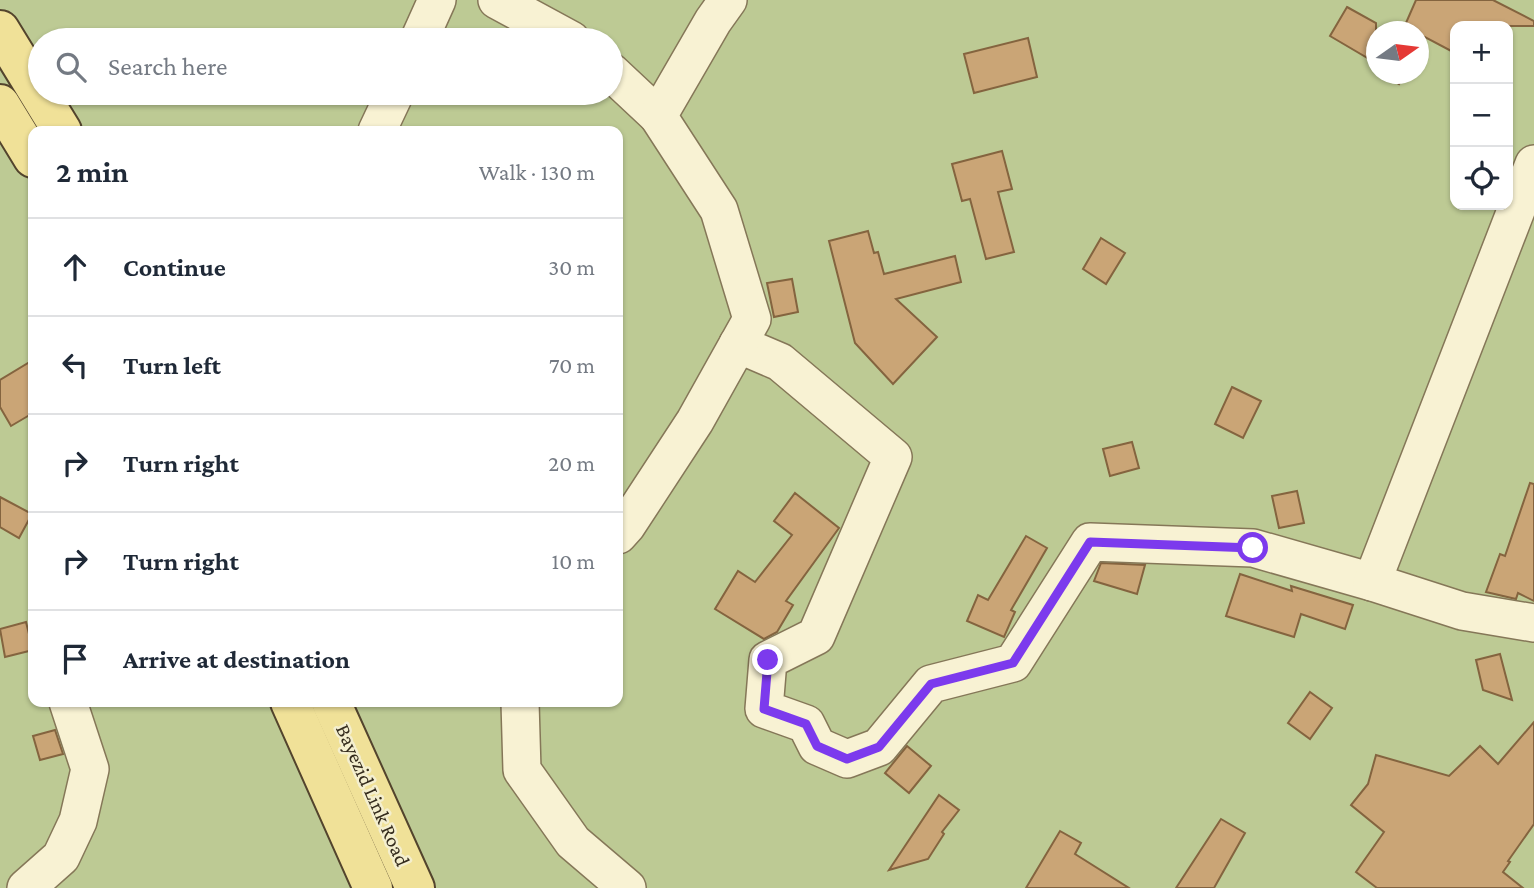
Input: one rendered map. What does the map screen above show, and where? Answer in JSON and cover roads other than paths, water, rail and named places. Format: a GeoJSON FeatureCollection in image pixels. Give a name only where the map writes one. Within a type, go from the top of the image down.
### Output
{"type":"FeatureCollection","features":[{"type":"Feature","properties":{"kind":"main road"},"geometry":{"type":"LineString","coordinates":[[0,30],[28,76]]}},
{"type":"Feature","properties":{"kind":"main road"},"geometry":{"type":"LineString","coordinates":[[0,104],[28,150]]}},
{"type":"Feature","properties":{"kind":"main road"},"geometry":{"type":"LineString","coordinates":[[46,105],[59,126]]}},
{"type":"Feature","properties":{"kind":"main road","name":"Bayezid Link Road"},"geometry":{"type":"LineString","coordinates":[[292,707],[373,888]]}},
{"type":"Feature","properties":{"kind":"main road","name":"Bayezid Link Road"},"geometry":{"type":"LineString","coordinates":[[333,707],[415,888]]}},
{"type":"Feature","properties":{"kind":"street"},"geometry":{"type":"LineString","coordinates":[[424,28],[437,0]]}},
{"type":"Feature","properties":{"kind":"street"},"geometry":{"type":"LineString","coordinates":[[497,0],[549,28]]}},
{"type":"Feature","properties":{"kind":"street"},"geometry":{"type":"LineString","coordinates":[[658,116],[713,20],[728,0]]}},
{"type":"Feature","properties":{"kind":"street"},"geometry":{"type":"LineString","coordinates":[[623,83],[658,116],[719,210],[752,319],[695,421],[623,529]]}},
{"type":"Feature","properties":{"kind":"street"},"geometry":{"type":"LineString","coordinates":[[379,126],[389,105]]}},
{"type":"Feature","properties":{"kind":"street"},"geometry":{"type":"LineString","coordinates":[[1373,582],[1534,164]]}},
{"type":"Feature","properties":{"kind":"street"},"geometry":{"type":"LineString","coordinates":[[738,344],[779,362],[893,457],[816,636],[768,660],[764,709],[806,724],[817,746],[847,759],[879,747],[931,684],[1013,663],[1090,542],[1253,548],[1462,611],[1534,623]]}},
{"type":"Feature","properties":{"kind":"street"},"geometry":{"type":"LineString","coordinates":[[26,888],[61,857],[78,821],[90,769],[70,707]]}},
{"type":"Feature","properties":{"kind":"street"},"geometry":{"type":"LineString","coordinates":[[520,707],[522,770],[573,842],[626,888]]}}]}
